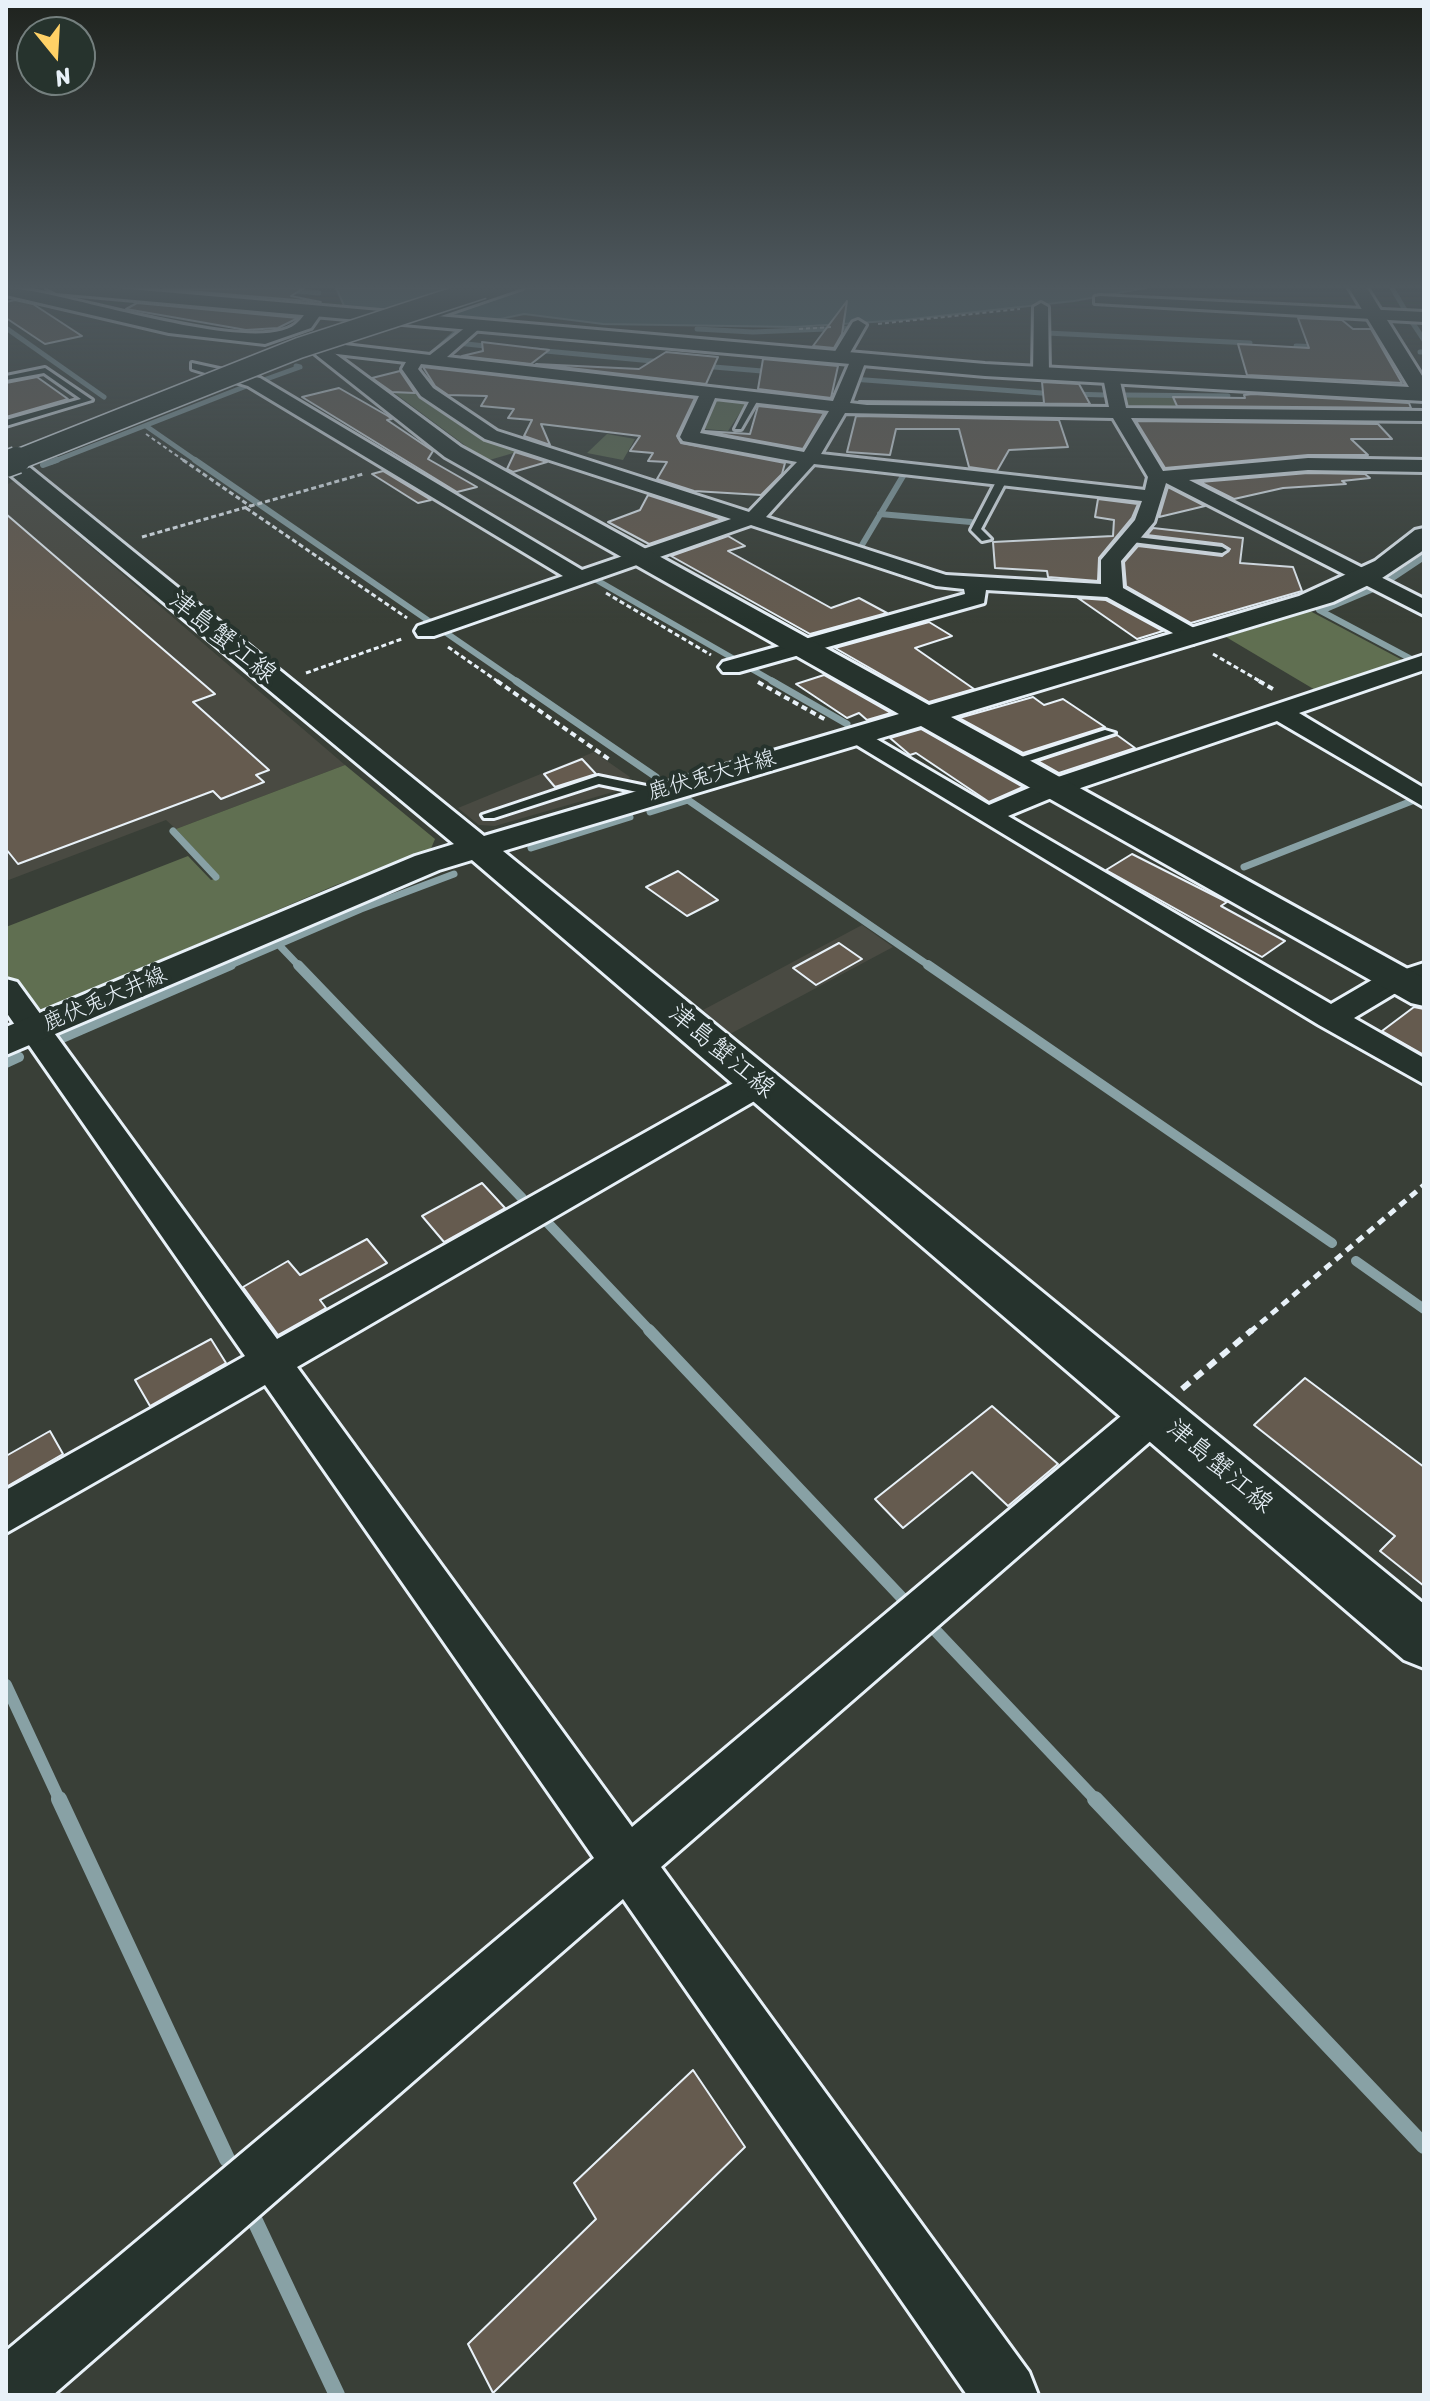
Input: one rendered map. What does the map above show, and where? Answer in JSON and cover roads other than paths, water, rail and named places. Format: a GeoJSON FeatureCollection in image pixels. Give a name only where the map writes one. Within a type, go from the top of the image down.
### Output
{"type":"FeatureCollection","features":[{"type":"Feature","properties":{"kind":"main road"},"geometry":{"type":"LineString","coordinates":[[8,463],[155,400]]}},
{"type":"Feature","properties":{"kind":"main road"},"geometry":{"type":"LineString","coordinates":[[8,463],[167,400]]}},
{"type":"Feature","properties":{"kind":"main road"},"geometry":{"type":"LineString","coordinates":[[8,463],[183,400]]}},
{"type":"Feature","properties":{"kind":"main road"},"geometry":{"type":"LineString","coordinates":[[388,400],[453,452],[1053,789],[1417,983]]}},
{"type":"Feature","properties":{"kind":"main road","name":"津島蟹江線"},"geometry":{"type":"LineString","coordinates":[[8,463],[277,683],[482,831],[758,1084],[1424,1640]]}},
{"type":"Feature","properties":{"kind":"main road","name":"鹿伏兎大井線"},"geometry":{"type":"LineString","coordinates":[[20,1036],[427,863],[482,831],[656,792],[1308,602],[1363,578],[1404,555],[1424,535]]}},
{"type":"Feature","properties":{"kind":"street"},"geometry":{"type":"LineString","coordinates":[[285,400],[589,575]]}},
{"type":"Feature","properties":{"kind":"street"},"geometry":{"type":"LineString","coordinates":[[439,400],[491,435],[944,581],[1112,588],[1193,637]]}},
{"type":"Feature","properties":{"kind":"street"},"geometry":{"type":"LineString","coordinates":[[706,400],[689,437],[808,458],[1002,480],[1159,483],[1308,464],[1424,466]]}},
{"type":"Feature","properties":{"kind":"street"},"geometry":{"type":"LineString","coordinates":[[772,400],[839,408],[1424,416]]}},
{"type":"Feature","properties":{"kind":"street"},"geometry":{"type":"LineString","coordinates":[[432,629],[753,517],[780,495],[808,458],[841,400]]}},
{"type":"Feature","properties":{"kind":"street"},"geometry":{"type":"LineString","coordinates":[[1116,400],[1118,411],[1159,483],[1424,608]]}},
{"type":"Feature","properties":{"kind":"street"},"geometry":{"type":"LineString","coordinates":[[1112,588],[1111,560],[1144,522],[1159,483]]}},
{"type":"Feature","properties":{"kind":"street"},"geometry":{"type":"LineString","coordinates":[[738,664],[976,598],[974,583]]}},
{"type":"Feature","properties":{"kind":"street"},"geometry":{"type":"LineString","coordinates":[[993,812],[1424,662]]}},
{"type":"Feature","properties":{"kind":"street"},"geometry":{"type":"LineString","coordinates":[[1288,709],[1424,799]]}},
{"type":"Feature","properties":{"kind":"street"},"geometry":{"type":"LineString","coordinates":[[852,735],[993,812],[1335,1014],[1424,1073]]}},
{"type":"Feature","properties":{"kind":"street"},"geometry":{"type":"LineString","coordinates":[[1335,1014],[1383,987],[1417,983]]}},
{"type":"Feature","properties":{"kind":"street"},"geometry":{"type":"LineString","coordinates":[[6,989],[20,1036],[270,1360],[1006,2395]]}},
{"type":"Feature","properties":{"kind":"street"},"geometry":{"type":"LineString","coordinates":[[6,1513],[758,1084]]}},
{"type":"Feature","properties":{"kind":"street"},"geometry":{"type":"LineString","coordinates":[[6,2393],[1154,1413]]}},
{"type":"Feature","properties":{"kind":"lane"},"geometry":{"type":"LineString","coordinates":[[6,423],[88,400]]}},
{"type":"Feature","properties":{"kind":"lane"},"geometry":{"type":"LineString","coordinates":[[738,427],[754,400]]}},
{"type":"Feature","properties":{"kind":"lane"},"geometry":{"type":"LineString","coordinates":[[986,539],[976,530],[1002,480]]}},
{"type":"Feature","properties":{"kind":"lane"},"geometry":{"type":"LineString","coordinates":[[1128,539],[1222,550]]}},
{"type":"Feature","properties":{"kind":"lane"},"geometry":{"type":"LineString","coordinates":[[1009,763],[1109,733]]}},
{"type":"Feature","properties":{"kind":"waterway"},"geometry":{"type":"LineString","coordinates":[[52,462],[211,400]]}},
{"type":"Feature","properties":{"kind":"waterway"},"geometry":{"type":"LineString","coordinates":[[146,426],[198,462]]}},
{"type":"Feature","properties":{"kind":"waterway"},"geometry":{"type":"LineString","coordinates":[[367,442],[400,462]]}},
{"type":"Feature","properties":{"kind":"waterway"},"geometry":{"type":"LineString","coordinates":[[43,465],[57,460]]}},
{"type":"Feature","properties":{"kind":"waterway"},"geometry":{"type":"LineString","coordinates":[[195,460],[519,683]]}},
{"type":"Feature","properties":{"kind":"waterway"},"geometry":{"type":"LineString","coordinates":[[396,460],[422,475]]}},
{"type":"Feature","properties":{"kind":"waterway"},"geometry":{"type":"LineString","coordinates":[[880,514],[906,471]]}},
{"type":"Feature","properties":{"kind":"waterway"},"geometry":{"type":"LineString","coordinates":[[862,545],[880,514]]}},
{"type":"Feature","properties":{"kind":"waterway"},"geometry":{"type":"LineString","coordinates":[[880,514],[971,522]]}},
{"type":"Feature","properties":{"kind":"waterway"},"geometry":{"type":"LineString","coordinates":[[1385,583],[1424,557]]}},
{"type":"Feature","properties":{"kind":"waterway"},"geometry":{"type":"LineString","coordinates":[[586,574],[776,683]]}},
{"type":"Feature","properties":{"kind":"waterway"},"geometry":{"type":"LineString","coordinates":[[1321,611],[1373,589]]}},
{"type":"Feature","properties":{"kind":"waterway"},"geometry":{"type":"LineString","coordinates":[[1319,610],[1413,660]]}},
{"type":"Feature","properties":{"kind":"waterway"},"geometry":{"type":"LineString","coordinates":[[516,681],[656,777]]}},
{"type":"Feature","properties":{"kind":"waterway"},"geometry":{"type":"LineString","coordinates":[[772,681],[847,724]]}},
{"type":"Feature","properties":{"kind":"waterway"},"geometry":{"type":"LineString","coordinates":[[1244,867],[1417,799]]}},
{"type":"Feature","properties":{"kind":"waterway"},"geometry":{"type":"LineString","coordinates":[[650,812],[688,800],[931,967]]}},
{"type":"Feature","properties":{"kind":"waterway"},"geometry":{"type":"LineString","coordinates":[[531,848],[630,817]]}},
{"type":"Feature","properties":{"kind":"waterway"},"geometry":{"type":"LineString","coordinates":[[173,831],[216,877]]}},
{"type":"Feature","properties":{"kind":"waterway"},"geometry":{"type":"LineString","coordinates":[[226,967],[361,909],[454,874]]}},
{"type":"Feature","properties":{"kind":"waterway"},"geometry":{"type":"LineString","coordinates":[[279,945],[300,967]]}},
{"type":"Feature","properties":{"kind":"waterway"},"geometry":{"type":"LineString","coordinates":[[60,1039],[231,965]]}},
{"type":"Feature","properties":{"kind":"waterway"},"geometry":{"type":"LineString","coordinates":[[298,965],[522,1198]]}},
{"type":"Feature","properties":{"kind":"waterway"},"geometry":{"type":"LineString","coordinates":[[928,965],[1332,1243]]}},
{"type":"Feature","properties":{"kind":"waterway"},"geometry":{"type":"LineString","coordinates":[[6,1063],[19,1057]]}},
{"type":"Feature","properties":{"kind":"waterway"},"geometry":{"type":"LineString","coordinates":[[545,1220],[651,1332]]}},
{"type":"Feature","properties":{"kind":"waterway"},"geometry":{"type":"LineString","coordinates":[[1356,1261],[1424,1309]]}},
{"type":"Feature","properties":{"kind":"waterway"},"geometry":{"type":"LineString","coordinates":[[649,1330],[903,1599]]}},
{"type":"Feature","properties":{"kind":"waterway"},"geometry":{"type":"LineString","coordinates":[[937,1632],[1097,1801]]}},
{"type":"Feature","properties":{"kind":"waterway"},"geometry":{"type":"LineString","coordinates":[[6,1685],[60,1801]]}},
{"type":"Feature","properties":{"kind":"waterway"},"geometry":{"type":"LineString","coordinates":[[59,1799],[227,2159]]}},
{"type":"Feature","properties":{"kind":"waterway"},"geometry":{"type":"LineString","coordinates":[[1095,1799],[1424,2146]]}},
{"type":"Feature","properties":{"kind":"waterway"},"geometry":{"type":"LineString","coordinates":[[255,2221],[337,2395]]}}]}
